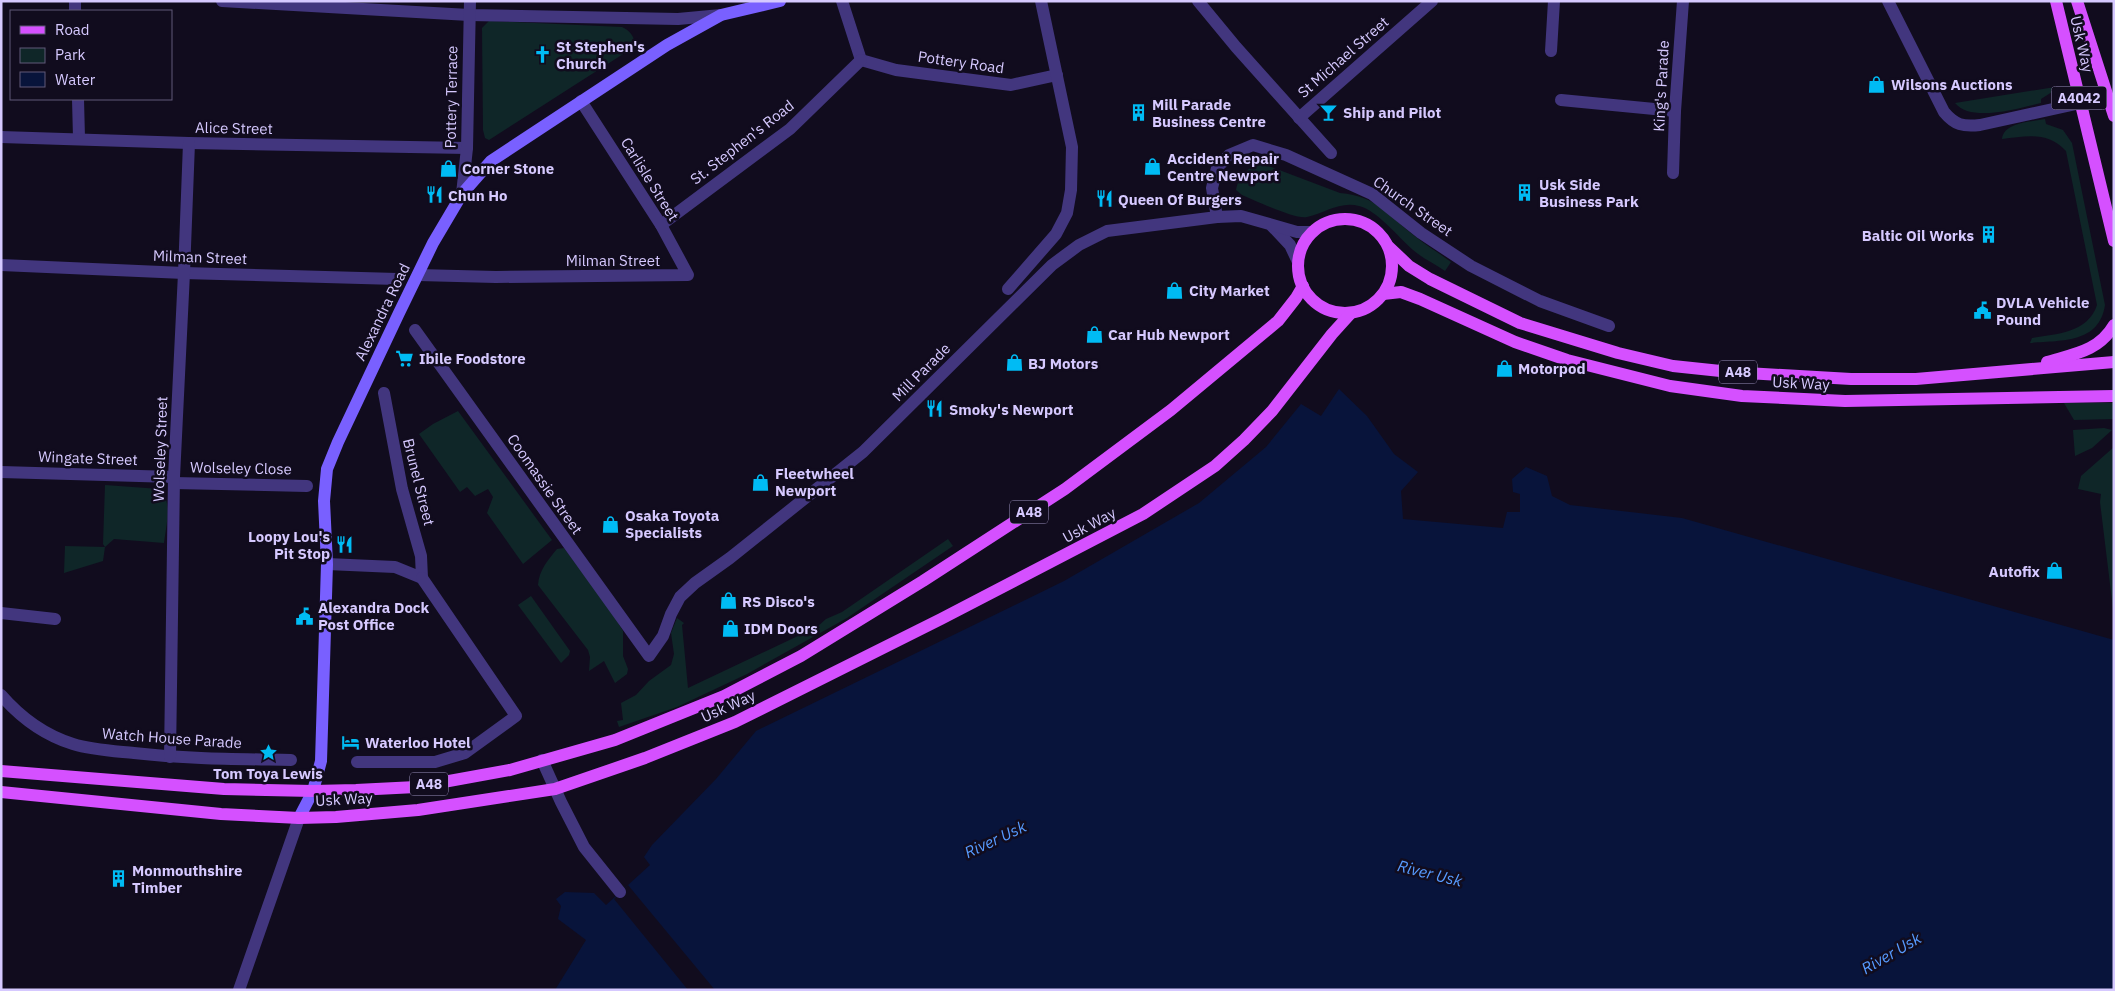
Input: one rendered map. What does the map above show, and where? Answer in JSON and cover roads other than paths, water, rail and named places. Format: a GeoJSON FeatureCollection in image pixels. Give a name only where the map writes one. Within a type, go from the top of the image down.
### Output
{"type":"FeatureCollection","features":[{"type":"Feature","properties":{"kind":"main road","name":"Usk Way"},"geometry":{"type":"LineString","coordinates":[[2056,1],[2080,103],[2108,193],[2114,240]]}},
{"type":"Feature","properties":{"kind":"main road","name":"Usk Way"},"geometry":{"type":"LineString","coordinates":[[2076,1],[2114,116]]}},
{"type":"Feature","properties":{"kind":"main road","name":"A48"},"geometry":{"type":"LineString","coordinates":[[1313,232],[1325,223],[1339,219],[1354,220],[1369,225],[1380,234],[1388,247],[1392,259],[1389,284],[1383,294],[1369,306],[1351,313]]}},
{"type":"Feature","properties":{"kind":"main road"},"geometry":{"type":"LineString","coordinates":[[1313,232],[1303,246],[1298,262],[1299,275],[1303,286],[1309,296],[1323,307],[1340,313],[1351,313]]}},
{"type":"Feature","properties":{"kind":"main road","name":"Usk Way"},"geometry":{"type":"LineString","coordinates":[[1388,247],[1409,266],[1430,279],[1520,323],[1610,351],[1673,366],[1730,372],[1851,379],[1916,378],[2114,362]]}},
{"type":"Feature","properties":{"kind":"main road","name":"Usk Way"},"geometry":{"type":"LineString","coordinates":[[1,771],[224,789],[313,791],[416,787],[510,770],[614,740],[724,696],[801,656],[915,586],[1064,489],[1172,410],[1278,321],[1303,286]]}},
{"type":"Feature","properties":{"kind":"main road","name":"Usk Way"},"geometry":{"type":"LineString","coordinates":[[1383,294],[1401,292],[1515,342],[1567,360],[1670,386],[1742,396],[1845,401],[2114,396]]}},
{"type":"Feature","properties":{"kind":"main road","name":"Usk Way"},"geometry":{"type":"LineString","coordinates":[[1,792],[221,814],[299,818],[347,816],[418,810],[555,789],[645,758],[735,722],[1020,580],[1143,514],[1215,466],[1244,440],[1272,411],[1351,313]]}},
{"type":"Feature","properties":{"kind":"main road","name":"Usk Way"},"geometry":{"type":"LineString","coordinates":[[2018,369],[2090,349],[2107,338],[2114,325]]}},
{"type":"Feature","properties":{"kind":"street"},"geometry":{"type":"LineString","coordinates":[[222,1],[469,15],[678,19],[721,15]]}},
{"type":"Feature","properties":{"kind":"street","name":"Pottery Terrace"},"geometry":{"type":"LineString","coordinates":[[462,194],[467,148],[470,1]]}},
{"type":"Feature","properties":{"kind":"street","name":"Alexandra Road"},"geometry":{"type":"LineString","coordinates":[[299,818],[313,791],[321,761],[327,564],[324,501],[327,469],[346,424],[433,243],[462,194],[491,161],[667,45],[721,15],[780,1]]}},
{"type":"Feature","properties":{"kind":"street"},"geometry":{"type":"LineString","coordinates":[[842,1],[860,60]]}},
{"type":"Feature","properties":{"kind":"street"},"geometry":{"type":"LineString","coordinates":[[1008,289],[1056,234],[1067,213],[1071,190],[1072,147],[1041,1]]}},
{"type":"Feature","properties":{"kind":"street"},"geometry":{"type":"LineString","coordinates":[[1198,1],[1331,153]]}},
{"type":"Feature","properties":{"kind":"street","name":"St Michael Street"},"geometry":{"type":"LineString","coordinates":[[1299,118],[1432,1]]}},
{"type":"Feature","properties":{"kind":"street"},"geometry":{"type":"LineString","coordinates":[[1551,51],[1554,1]]}},
{"type":"Feature","properties":{"kind":"street","name":"King's Parade"},"geometry":{"type":"LineString","coordinates":[[1673,174],[1675,110],[1683,1]]}},
{"type":"Feature","properties":{"kind":"street"},"geometry":{"type":"LineString","coordinates":[[1888,1],[1944,112],[1956,124],[1964,126],[1986,124],[2108,97]]}},
{"type":"Feature","properties":{"kind":"street","name":"Pottery Road"},"geometry":{"type":"LineString","coordinates":[[860,60],[896,70],[1011,85],[1057,75]]}},
{"type":"Feature","properties":{"kind":"street","name":"St. Stephen's Road"},"geometry":{"type":"LineString","coordinates":[[660,225],[790,129],[860,60]]}},
{"type":"Feature","properties":{"kind":"street"},"geometry":{"type":"LineString","coordinates":[[78,100],[79,138]]}},
{"type":"Feature","properties":{"kind":"street"},"geometry":{"type":"LineString","coordinates":[[1560,100],[1675,110]]}},
{"type":"Feature","properties":{"kind":"street","name":"Carlisle Street"},"geometry":{"type":"LineString","coordinates":[[581,101],[660,225],[688,276]]}},
{"type":"Feature","properties":{"kind":"street","name":"Alice Street"},"geometry":{"type":"LineString","coordinates":[[1,137],[189,143],[467,148]]}},
{"type":"Feature","properties":{"kind":"street","name":"Wolseley Street"},"geometry":{"type":"LineString","coordinates":[[170,757],[174,480],[189,143]]}},
{"type":"Feature","properties":{"kind":"street","name":"Church Street"},"geometry":{"type":"LineString","coordinates":[[1217,217],[1212,188],[1217,168],[1229,156],[1253,145],[1286,155],[1372,194],[1421,233],[1471,266],[1540,301],[1609,326]]}},
{"type":"Feature","properties":{"kind":"street","name":"Mill Parade"},"geometry":{"type":"LineString","coordinates":[[649,656],[663,636],[680,597],[695,583],[730,558],[863,452],[1052,265],[1079,244],[1107,231],[1217,217],[1241,216],[1297,232],[1313,232]]}},
{"type":"Feature","properties":{"kind":"street"},"geometry":{"type":"LineString","coordinates":[[1271,224],[1290,245],[1298,262]]}},
{"type":"Feature","properties":{"kind":"street","name":"Milman Street"},"geometry":{"type":"LineString","coordinates":[[1,265],[184,273],[398,279]]}},
{"type":"Feature","properties":{"kind":"street","name":"Milman Street"},"geometry":{"type":"LineString","coordinates":[[418,275],[496,277],[688,276]]}},
{"type":"Feature","properties":{"kind":"street","name":"Coomassie Street"},"geometry":{"type":"LineString","coordinates":[[415,330],[649,656]]}},
{"type":"Feature","properties":{"kind":"street","name":"Brunel Street"},"geometry":{"type":"LineString","coordinates":[[384,393],[402,489],[421,556],[422,578]]}},
{"type":"Feature","properties":{"kind":"street","name":"Wingate Street"},"geometry":{"type":"LineString","coordinates":[[1,472],[174,480]]}},
{"type":"Feature","properties":{"kind":"street","name":"Wolseley Close"},"geometry":{"type":"LineString","coordinates":[[174,480],[307,486]]}},
{"type":"Feature","properties":{"kind":"street"},"geometry":{"type":"LineString","coordinates":[[327,564],[395,566],[422,578],[516,716],[465,754],[435,762],[357,762]]}},
{"type":"Feature","properties":{"kind":"street"},"geometry":{"type":"LineString","coordinates":[[1,613],[55,620]]}},
{"type":"Feature","properties":{"kind":"street","name":"Watch House Parade"},"geometry":{"type":"LineString","coordinates":[[1,695],[33,725],[73,744],[104,750],[170,757],[291,760]]}},
{"type":"Feature","properties":{"kind":"street"},"geometry":{"type":"LineString","coordinates":[[542,760],[584,846],[620,892]]}},
{"type":"Feature","properties":{"kind":"street"},"geometry":{"type":"LineString","coordinates":[[238,990],[244,984],[299,818]]}},
{"type":"Feature","properties":{"kind":"water","name":"River Usk"},"geometry":{"type":"Polygon","coordinates":[[[1339,389],[1367,416],[1394,454],[1418,472],[1401,491],[1403,519],[1503,528],[1507,512],[1520,512],[1520,494],[1513,492],[1512,479],[1526,467],[1547,476],[1552,496],[1570,505],[1682,518],[2114,640],[2114,990],[555,990],[586,940],[558,919],[561,906],[556,899],[565,892],[594,893],[606,905],[650,865],[644,857],[652,845],[716,779],[756,731],[1064,581],[1199,503],[1266,447],[1301,404],[1321,416],[1339,389]]]}},
{"type":"Feature","properties":{"kind":"place","name":"St Stephen's Church"},"geometry":{"type":"Point","coordinates":[542,55]}},
{"type":"Feature","properties":{"kind":"place","name":"Wilsons Auctions"},"geometry":{"type":"Point","coordinates":[1877,84]}},
{"type":"Feature","properties":{"kind":"place","name":"Ship and Pilot"},"geometry":{"type":"Point","coordinates":[1329,112]}},
{"type":"Feature","properties":{"kind":"place","name":"Mill Parade Business Centre"},"geometry":{"type":"Point","coordinates":[1138,113]}},
{"type":"Feature","properties":{"kind":"place","name":"Accident Repair Centre Newport"},"geometry":{"type":"Point","coordinates":[1153,167]}},
{"type":"Feature","properties":{"kind":"place","name":"Corner Stone"},"geometry":{"type":"Point","coordinates":[448,168]}},
{"type":"Feature","properties":{"kind":"place","name":"Usk Side Business Park"},"geometry":{"type":"Point","coordinates":[1525,193]}},
{"type":"Feature","properties":{"kind":"place","name":"Chun Ho"},"geometry":{"type":"Point","coordinates":[434,195]}},
{"type":"Feature","properties":{"kind":"place","name":"Queen Of Burgers"},"geometry":{"type":"Point","coordinates":[1104,199]}},
{"type":"Feature","properties":{"kind":"place","name":"Baltic Oil Works"},"geometry":{"type":"Point","coordinates":[1988,235]}},
{"type":"Feature","properties":{"kind":"place","name":"City Market"},"geometry":{"type":"Point","coordinates":[1175,290]}},
{"type":"Feature","properties":{"kind":"place","name":"DVLA Vehicle Pound"},"geometry":{"type":"Point","coordinates":[1982,311]}},
{"type":"Feature","properties":{"kind":"place","name":"Car Hub Newport"},"geometry":{"type":"Point","coordinates":[1094,334]}},
{"type":"Feature","properties":{"kind":"place","name":"Ibile Foodstore"},"geometry":{"type":"Point","coordinates":[405,358]}},
{"type":"Feature","properties":{"kind":"place","name":"BJ Motors"},"geometry":{"type":"Point","coordinates":[1014,363]}},
{"type":"Feature","properties":{"kind":"place","name":"Motorpod"},"geometry":{"type":"Point","coordinates":[1504,368]}},
{"type":"Feature","properties":{"kind":"place","name":"Smoky's Newport"},"geometry":{"type":"Point","coordinates":[935,409]}},
{"type":"Feature","properties":{"kind":"place","name":"Fleetwheel Newport"},"geometry":{"type":"Point","coordinates":[761,482]}},
{"type":"Feature","properties":{"kind":"place","name":"Osaka Toyota Specialists"},"geometry":{"type":"Point","coordinates":[611,524]}},
{"type":"Feature","properties":{"kind":"place","name":"Loopy Lou's Pit Stop"},"geometry":{"type":"Point","coordinates":[344,545]}},
{"type":"Feature","properties":{"kind":"place","name":"Autofix"},"geometry":{"type":"Point","coordinates":[2054,571]}},
{"type":"Feature","properties":{"kind":"place","name":"RS Disco's"},"geometry":{"type":"Point","coordinates":[728,601]}},
{"type":"Feature","properties":{"kind":"place","name":"Alexandra Dock Post Office"},"geometry":{"type":"Point","coordinates":[304,616]}},
{"type":"Feature","properties":{"kind":"place","name":"IDM Doors"},"geometry":{"type":"Point","coordinates":[730,628]}},
{"type":"Feature","properties":{"kind":"place","name":"Waterloo Hotel"},"geometry":{"type":"Point","coordinates":[351,742]}},
{"type":"Feature","properties":{"kind":"place","name":"Tom Toya Lewis"},"geometry":{"type":"Point","coordinates":[268,752]}},
{"type":"Feature","properties":{"kind":"place","name":"Monmouthshire Timber"},"geometry":{"type":"Point","coordinates":[118,879]}}]}
